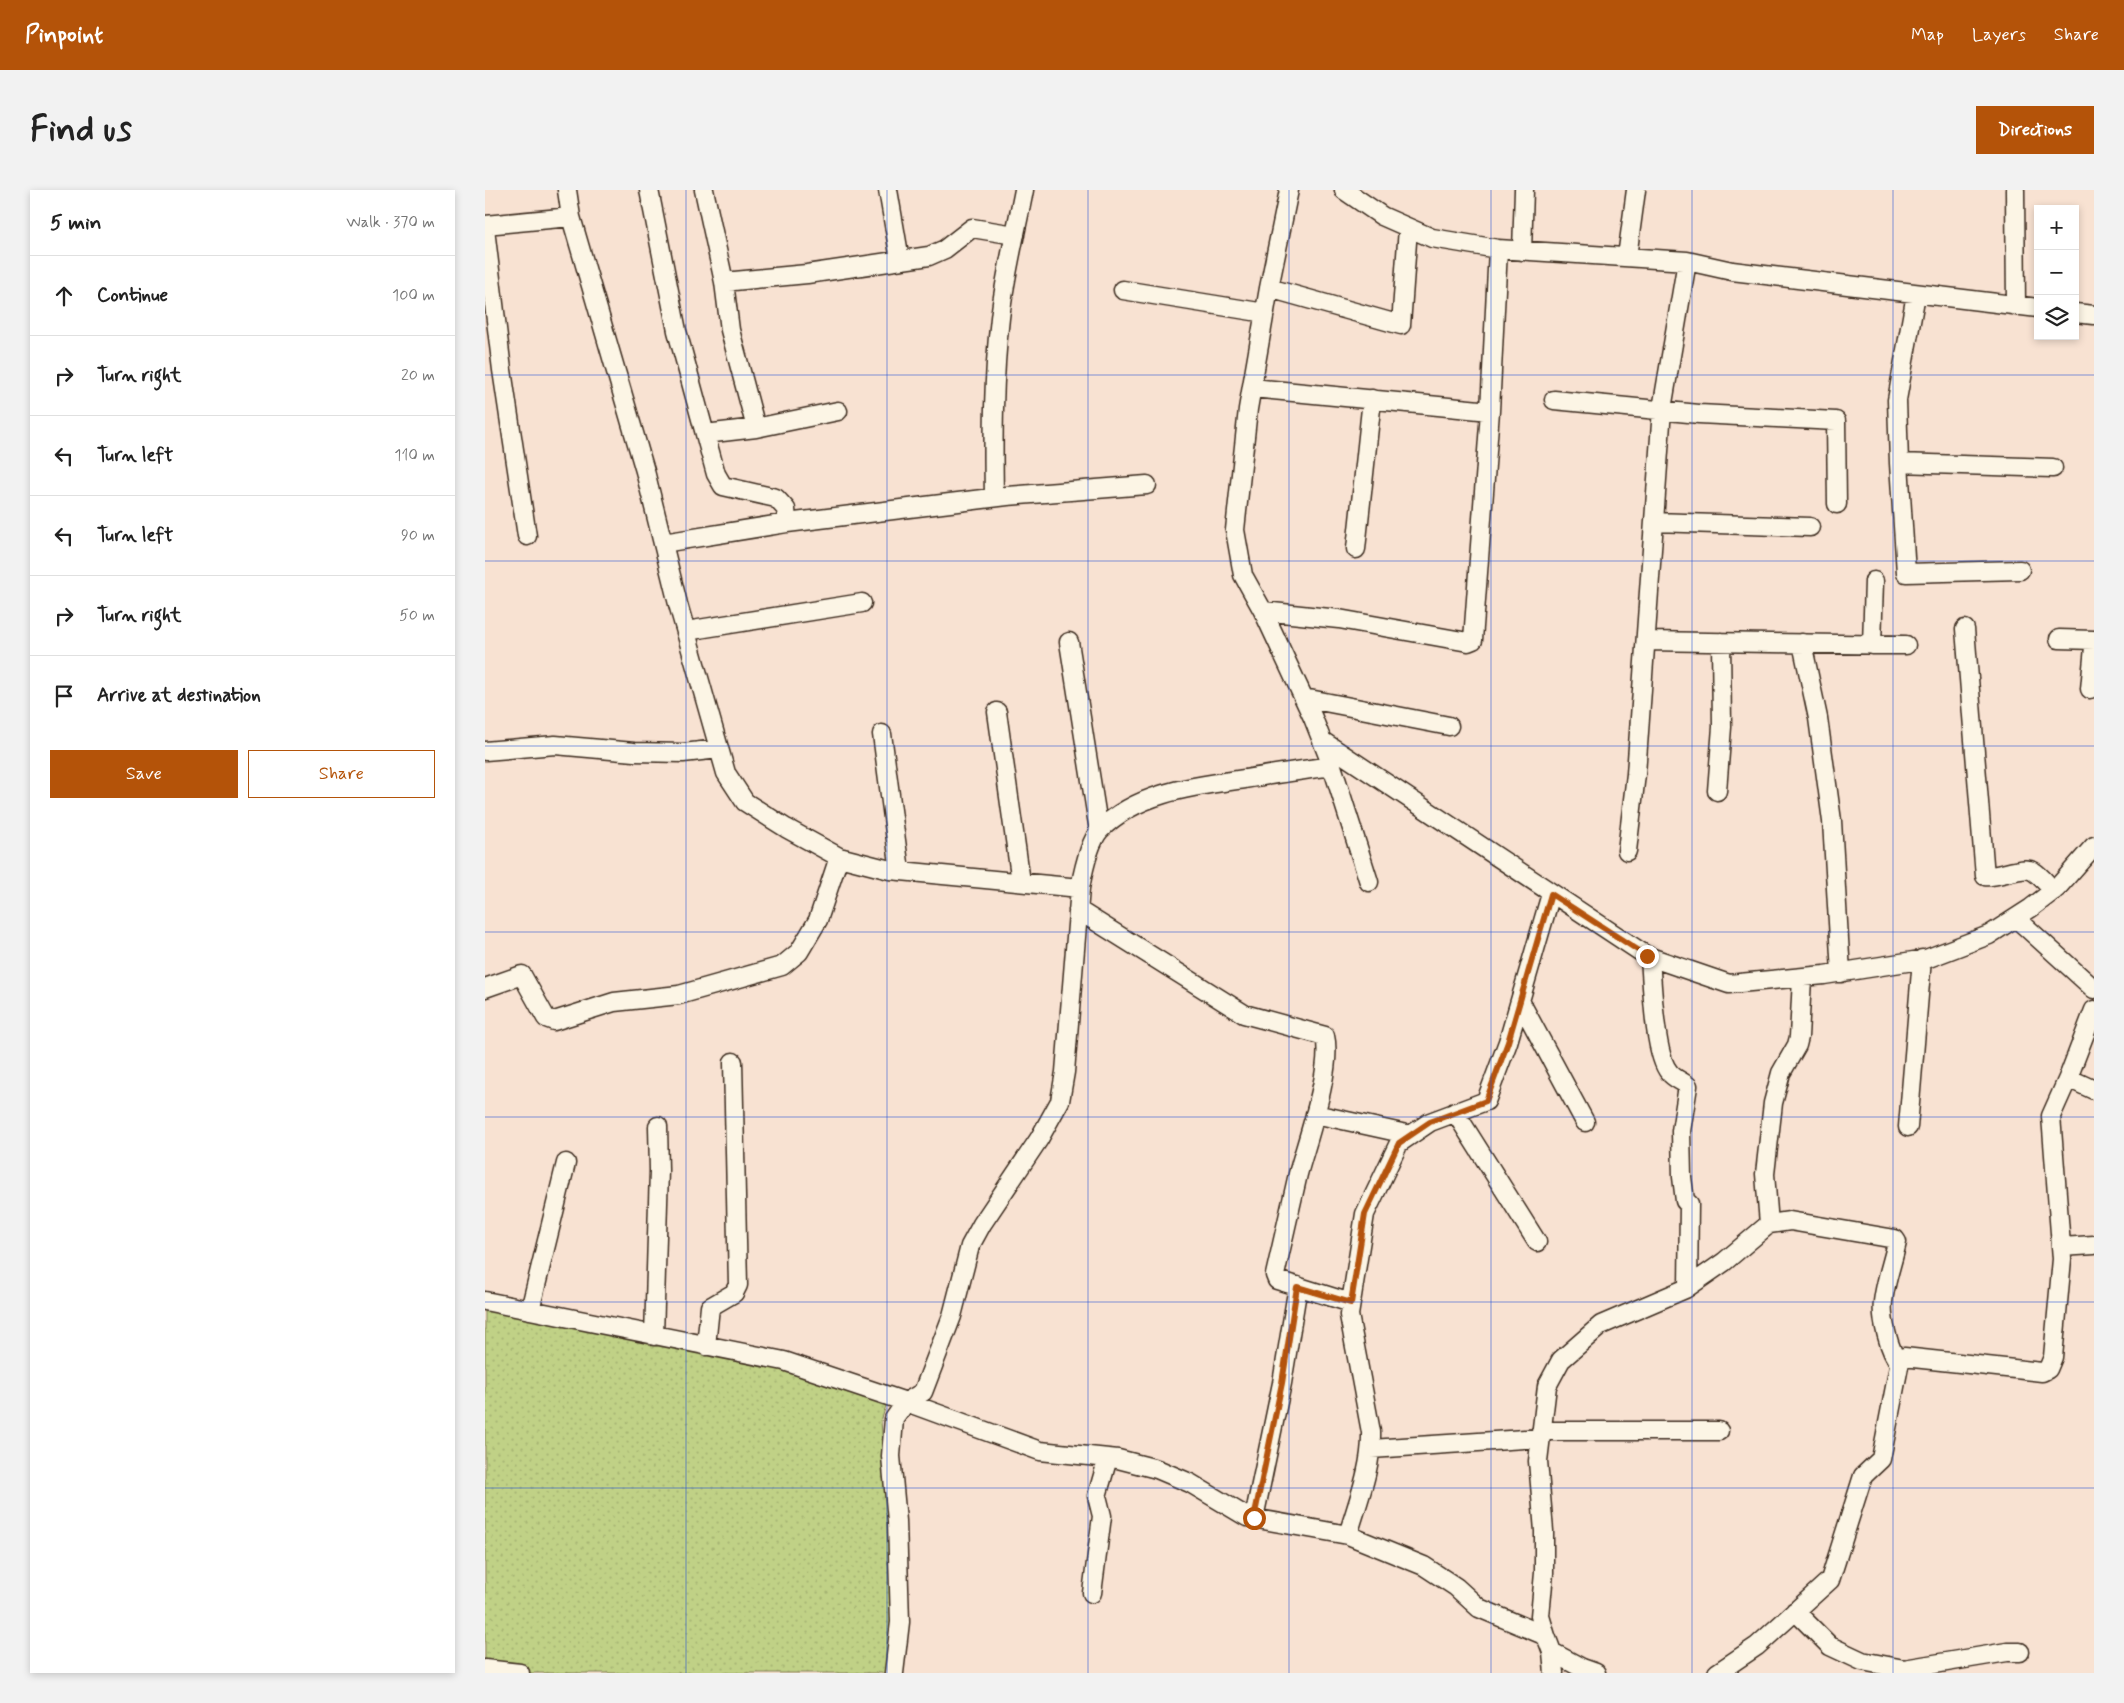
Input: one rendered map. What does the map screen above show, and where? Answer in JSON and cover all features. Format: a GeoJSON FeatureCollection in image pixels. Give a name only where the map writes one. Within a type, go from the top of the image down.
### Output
{"type":"FeatureCollection","features":[{"type":"Feature","properties":{"kind":"street"},"geometry":{"type":"LineString","coordinates":[[567,190],[571,217],[645,471],[725,773],[745,802],[785,828],[839,857],[890,870],[1080,888]]}},
{"type":"Feature","properties":{"kind":"street"},"geometry":{"type":"LineString","coordinates":[[649,190],[677,331],[716,474],[723,486],[776,498],[786,509],[787,523]]}},
{"type":"Feature","properties":{"kind":"street"},"geometry":{"type":"LineString","coordinates":[[704,190],[724,282],[730,330],[756,428]]}},
{"type":"Feature","properties":{"kind":"street"},"geometry":{"type":"LineString","coordinates":[[888,190],[900,260]]}},
{"type":"Feature","properties":{"kind":"street"},"geometry":{"type":"LineString","coordinates":[[994,497],[993,415],[1000,318],[1024,190]]}},
{"type":"Feature","properties":{"kind":"street"},"geometry":{"type":"LineString","coordinates":[[1289,190],[1269,288],[1252,388],[1235,530],[1243,575],[1263,612],[1324,742],[1369,882]]}},
{"type":"Feature","properties":{"kind":"street"},"geometry":{"type":"LineString","coordinates":[[1344,190],[1382,216],[1432,238],[1498,249],[1687,261],[1732,272],[2034,308]]}},
{"type":"Feature","properties":{"kind":"street"},"geometry":{"type":"LineString","coordinates":[[1522,251],[1524,190]]}},
{"type":"Feature","properties":{"kind":"street"},"geometry":{"type":"LineString","coordinates":[[1627,257],[1636,190]]}},
{"type":"Feature","properties":{"kind":"street"},"geometry":{"type":"LineString","coordinates":[[2015,190],[2015,306]]}},
{"type":"Feature","properties":{"kind":"street"},"geometry":{"type":"LineString","coordinates":[[485,225],[571,217]]}},
{"type":"Feature","properties":{"kind":"street"},"geometry":{"type":"LineString","coordinates":[[724,282],[807,274],[929,256],[945,249],[972,228],[1015,235]]}},
{"type":"Feature","properties":{"kind":"street"},"geometry":{"type":"LineString","coordinates":[[1269,288],[1401,325],[1408,228]]}},
{"type":"Feature","properties":{"kind":"street"},"geometry":{"type":"LineString","coordinates":[[485,229],[502,370],[527,536]]}},
{"type":"Feature","properties":{"kind":"street"},"geometry":{"type":"LineString","coordinates":[[1263,612],[1339,620],[1468,642],[1473,640],[1490,411],[1498,249]]}},
{"type":"Feature","properties":{"kind":"street"},"geometry":{"type":"LineString","coordinates":[[1627,851],[1636,774],[1662,409],[1687,261]]}},
{"type":"Feature","properties":{"kind":"street"},"geometry":{"type":"LineString","coordinates":[[1123,290],[1265,314]]}},
{"type":"Feature","properties":{"kind":"street"},"geometry":{"type":"LineString","coordinates":[[1916,294],[1897,400],[1906,573],[2020,570]]}},
{"type":"Feature","properties":{"kind":"street"},"geometry":{"type":"LineString","coordinates":[[2079,313],[2094,315]]}},
{"type":"Feature","properties":{"kind":"street"},"geometry":{"type":"LineString","coordinates":[[1252,388],[1490,411]]}},
{"type":"Feature","properties":{"kind":"street"},"geometry":{"type":"LineString","coordinates":[[1357,549],[1372,400]]}},
{"type":"Feature","properties":{"kind":"street"},"geometry":{"type":"LineString","coordinates":[[1554,400],[1699,414],[1835,421],[1837,504]]}},
{"type":"Feature","properties":{"kind":"street"},"geometry":{"type":"LineString","coordinates":[[705,434],[756,428],[838,410]]}},
{"type":"Feature","properties":{"kind":"street"},"geometry":{"type":"LineString","coordinates":[[1899,463],[2053,468]]}},
{"type":"Feature","properties":{"kind":"street"},"geometry":{"type":"LineString","coordinates":[[663,543],[787,523],[994,497],[1147,485]]}},
{"type":"Feature","properties":{"kind":"street"},"geometry":{"type":"LineString","coordinates":[[1655,522],[1810,527]]}},
{"type":"Feature","properties":{"kind":"street"},"geometry":{"type":"LineString","coordinates":[[1872,645],[1874,581]]}},
{"type":"Feature","properties":{"kind":"street"},"geometry":{"type":"LineString","coordinates":[[686,631],[862,603]]}},
{"type":"Feature","properties":{"kind":"street"},"geometry":{"type":"LineString","coordinates":[[1965,629],[1985,876],[1995,877],[2022,869],[2031,870],[2054,891]]}},
{"type":"Feature","properties":{"kind":"street"},"geometry":{"type":"LineString","coordinates":[[2059,639],[2094,640]]}},
{"type":"Feature","properties":{"kind":"street"},"geometry":{"type":"LineString","coordinates":[[1646,641],[1906,646]]}},
{"type":"Feature","properties":{"kind":"street"},"geometry":{"type":"LineString","coordinates":[[1069,642],[1099,832]]}},
{"type":"Feature","properties":{"kind":"street"},"geometry":{"type":"LineString","coordinates":[[1717,791],[1722,727],[1721,642]]}},
{"type":"Feature","properties":{"kind":"street"},"geometry":{"type":"LineString","coordinates":[[1802,643],[1818,718],[1832,821],[1841,973]]}},
{"type":"Feature","properties":{"kind":"street"},"geometry":{"type":"LineString","coordinates":[[2090,689],[2094,647]]}},
{"type":"Feature","properties":{"kind":"street"},"geometry":{"type":"LineString","coordinates":[[1304,698],[1449,726]]}},
{"type":"Feature","properties":{"kind":"street"},"geometry":{"type":"LineString","coordinates":[[997,712],[1021,882]]}},
{"type":"Feature","properties":{"kind":"street"},"geometry":{"type":"LineString","coordinates":[[882,734],[900,871]]}},
{"type":"Feature","properties":{"kind":"street"},"geometry":{"type":"LineString","coordinates":[[1324,742],[1375,774],[1551,894],[1650,957],[1729,984],[1841,973],[1922,959],[1989,935],[2054,891],[2094,846]]}},
{"type":"Feature","properties":{"kind":"street"},"geometry":{"type":"LineString","coordinates":[[485,751],[555,745],[634,752],[683,753],[719,749]]}},
{"type":"Feature","properties":{"kind":"street"},"geometry":{"type":"LineString","coordinates":[[894,1673],[900,1622],[897,1521],[891,1456],[894,1418],[906,1402],[923,1392],[952,1316],[970,1246],[982,1224],[1039,1139],[1059,1101],[1065,1072],[1080,888],[1084,865],[1099,832],[1124,811],[1160,795],[1197,786],[1332,766]]}},
{"type":"Feature","properties":{"kind":"street"},"geometry":{"type":"LineString","coordinates":[[485,988],[522,976],[546,1018],[554,1021],[614,1002],[679,995],[782,966],[799,952],[819,920],[839,857]]}},
{"type":"Feature","properties":{"kind":"street"},"geometry":{"type":"LineString","coordinates":[[1348,1535],[1367,1470],[1371,1449],[1371,1432],[1349,1316],[1365,1214],[1399,1143],[1430,1122],[1486,1101],[1508,1042],[1551,894]]}},
{"type":"Feature","properties":{"kind":"street"},"geometry":{"type":"LineString","coordinates":[[1078,910],[1244,1014],[1325,1036],[1328,1047],[1315,1114],[1275,1275],[1277,1280],[1351,1303]]}},
{"type":"Feature","properties":{"kind":"street"},"geometry":{"type":"LineString","coordinates":[[2016,918],[2094,989]]}},
{"type":"Feature","properties":{"kind":"street"},"geometry":{"type":"LineString","coordinates":[[1650,957],[1655,1021],[1663,1064],[1669,1074],[1688,1086],[1681,1130],[1682,1177],[1685,1201],[1689,1204],[1688,1287]]}},
{"type":"Feature","properties":{"kind":"street"},"geometry":{"type":"LineString","coordinates":[[1909,1127],[1922,959]]}},
{"type":"Feature","properties":{"kind":"street"},"geometry":{"type":"LineString","coordinates":[[1769,1224],[1765,1174],[1773,1103],[1781,1073],[1799,1036],[1802,978]]}},
{"type":"Feature","properties":{"kind":"street"},"geometry":{"type":"LineString","coordinates":[[1520,1001],[1585,1122]]}},
{"type":"Feature","properties":{"kind":"street"},"geometry":{"type":"LineString","coordinates":[[1717,1673],[1757,1646],[1830,1580],[1863,1476],[1881,1460],[1900,1364],[1904,1357],[2042,1372],[2048,1369],[2053,1357],[2061,1247],[2051,1116],[2094,1010]]}},
{"type":"Feature","properties":{"kind":"street"},"geometry":{"type":"LineString","coordinates":[[706,1346],[710,1308],[734,1292],[738,1285],[733,1062]]}},
{"type":"Feature","properties":{"kind":"street"},"geometry":{"type":"LineString","coordinates":[[2068,1078],[2094,1090]]}},
{"type":"Feature","properties":{"kind":"street"},"geometry":{"type":"LineString","coordinates":[[1455,1112],[1537,1242]]}},
{"type":"Feature","properties":{"kind":"street"},"geometry":{"type":"LineString","coordinates":[[1315,1114],[1411,1135]]}},
{"type":"Feature","properties":{"kind":"street"},"geometry":{"type":"LineString","coordinates":[[654,1336],[659,1170],[658,1126]]}},
{"type":"Feature","properties":{"kind":"street"},"geometry":{"type":"LineString","coordinates":[[530,1310],[566,1163]]}},
{"type":"Feature","properties":{"kind":"street"},"geometry":{"type":"LineString","coordinates":[[1554,1673],[1549,1644],[1540,1616],[1544,1572],[1544,1531],[1538,1461],[1547,1386],[1561,1360],[1601,1325],[1648,1307],[1688,1287],[1724,1262],[1769,1224],[1790,1221],[1895,1240],[1897,1242],[1883,1303],[1887,1333],[1894,1358],[1900,1364]]}},
{"type":"Feature","properties":{"kind":"street"},"geometry":{"type":"LineString","coordinates":[[2061,1247],[2094,1245]]}},
{"type":"Feature","properties":{"kind":"street"},"geometry":{"type":"LineString","coordinates":[[1254,1518],[1282,1383],[1297,1287]]}},
{"type":"Feature","properties":{"kind":"street"},"geometry":{"type":"LineString","coordinates":[[485,1301],[784,1361],[906,1402],[1040,1451],[1108,1458],[1157,1469],[1190,1483],[1247,1517],[1348,1535],[1424,1566],[1456,1587],[1479,1608],[1549,1644],[1583,1668],[1596,1673]]}},
{"type":"Feature","properties":{"kind":"street"},"geometry":{"type":"LineString","coordinates":[[1371,1449],[1541,1434],[1719,1431]]}},
{"type":"Feature","properties":{"kind":"street"},"geometry":{"type":"LineString","coordinates":[[1092,1593],[1102,1516],[1097,1496],[1108,1458]]}},
{"type":"Feature","properties":{"kind":"street"},"geometry":{"type":"LineString","coordinates":[[1795,1612],[1829,1646],[1862,1661],[1904,1669],[2007,1652],[2020,1652]]}},
{"type":"Feature","properties":{"kind":"street"},"geometry":{"type":"LineString","coordinates":[[485,1669],[520,1673]]}},
{"type":"Feature","properties":{"kind":"green space"},"geometry":{"type":"Polygon","coordinates":[[[485,1307],[771,1364],[887,1403],[881,1421],[890,1532],[893,1622],[887,1673],[485,1673],[485,1307]]]}},
{"type":"Feature","properties":{"kind":"route"},"geometry":{"type":"LineString","coordinates":[[1254,1518],[1282,1383],[1297,1287],[1351,1303],[1365,1214],[1399,1143],[1430,1122],[1486,1101],[1508,1042],[1551,894],[1647,956]]}}]}
